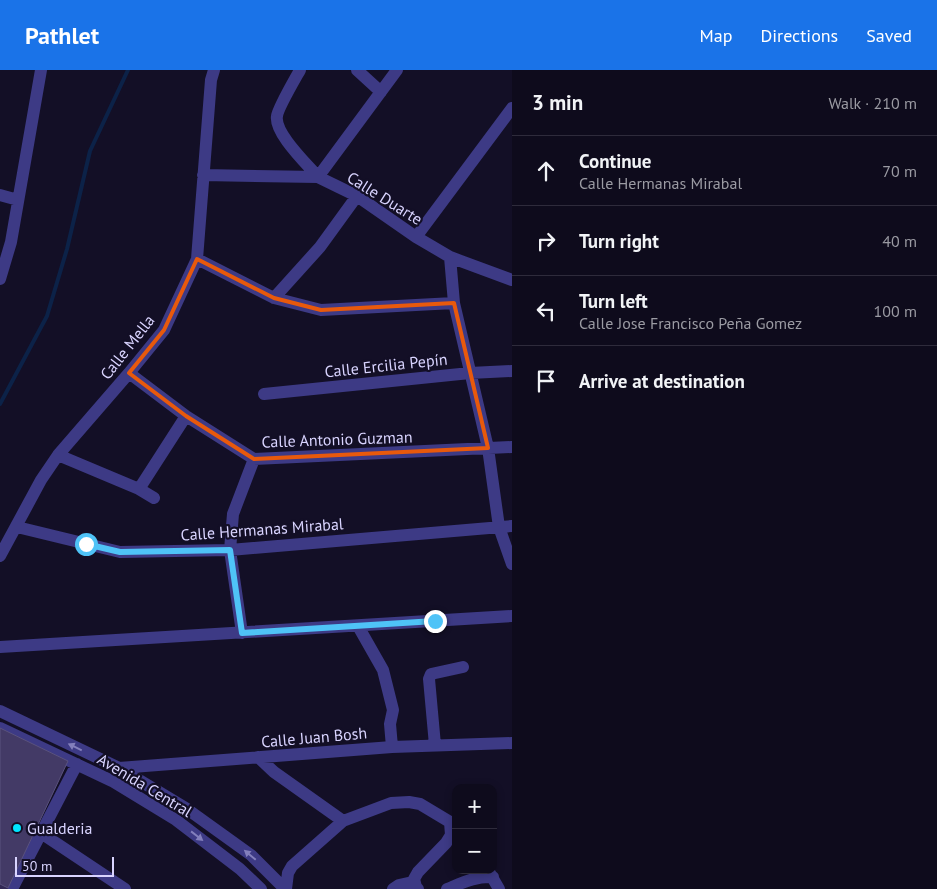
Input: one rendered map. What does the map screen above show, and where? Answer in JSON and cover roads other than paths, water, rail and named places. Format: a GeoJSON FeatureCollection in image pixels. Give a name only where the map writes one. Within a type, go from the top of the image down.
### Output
{"type":"FeatureCollection","features":[{"type":"Feature","properties":{"kind":"street"},"geometry":{"type":"LineString","coordinates":[[0,280],[11,242],[41,70]]}},
{"type":"Feature","properties":{"kind":"street","name":"Calle Mella"},"geometry":{"type":"LineString","coordinates":[[0,556],[41,480],[58,455],[164,330],[197,259],[202,175],[211,80],[214,70]]}},
{"type":"Feature","properties":{"kind":"street"},"geometry":{"type":"LineString","coordinates":[[300,70],[277,116],[278,126],[282,135],[318,177],[397,70]]}},
{"type":"Feature","properties":{"kind":"street"},"geometry":{"type":"LineString","coordinates":[[357,70],[381,92]]}},
{"type":"Feature","properties":{"kind":"street"},"geometry":{"type":"LineString","coordinates":[[416,237],[512,108]]}},
{"type":"Feature","properties":{"kind":"street","name":"Calle Duarte"},"geometry":{"type":"LineString","coordinates":[[202,175],[318,177],[357,196],[416,237],[450,257],[512,280]]}},
{"type":"Feature","properties":{"kind":"street"},"geometry":{"type":"LineString","coordinates":[[0,195],[18,200]]}},
{"type":"Feature","properties":{"kind":"street"},"geometry":{"type":"LineString","coordinates":[[274,298],[320,247],[357,196]]}},
{"type":"Feature","properties":{"kind":"street"},"geometry":{"type":"LineString","coordinates":[[450,257],[454,302],[506,526],[512,564]]}},
{"type":"Feature","properties":{"kind":"street"},"geometry":{"type":"LineString","coordinates":[[197,259],[274,298],[321,310],[454,302]]}},
{"type":"Feature","properties":{"kind":"street","name":"Calle Ercilia Pepín"},"geometry":{"type":"LineString","coordinates":[[264,394],[470,373],[512,371]]}},
{"type":"Feature","properties":{"kind":"street","name":"Calle Antonio Guzman"},"geometry":{"type":"LineString","coordinates":[[129,373],[186,416],[254,459],[512,447]]}},
{"type":"Feature","properties":{"kind":"street"},"geometry":{"type":"LineString","coordinates":[[139,489],[186,416]]}},
{"type":"Feature","properties":{"kind":"street"},"geometry":{"type":"LineString","coordinates":[[58,455],[139,489],[154,498]]}},
{"type":"Feature","properties":{"kind":"street"},"geometry":{"type":"LineString","coordinates":[[242,633],[230,550],[233,514],[254,459]]}},
{"type":"Feature","properties":{"kind":"street","name":"Calle Hermanas Mirabal"},"geometry":{"type":"LineString","coordinates":[[17,527],[120,552],[230,550],[506,526]]}},
{"type":"Feature","properties":{"kind":"street"},"geometry":{"type":"LineString","coordinates":[[0,647],[512,616]]}},
{"type":"Feature","properties":{"kind":"street"},"geometry":{"type":"LineString","coordinates":[[358,626],[383,670],[393,710],[390,724],[392,747]]}},
{"type":"Feature","properties":{"kind":"street"},"geometry":{"type":"LineString","coordinates":[[436,746],[429,679],[431,674],[464,667]]}},
{"type":"Feature","properties":{"kind":"street","name":"Avenida Central"},"geometry":{"type":"LineString","coordinates":[[0,711],[118,768],[187,809],[251,855],[285,889]]}},
{"type":"Feature","properties":{"kind":"street","name":"Avenida Central"},"geometry":{"type":"LineString","coordinates":[[0,728],[112,781],[176,820],[240,869],[261,889]]}},
{"type":"Feature","properties":{"kind":"street","name":"Calle Juan Bosh"},"geometry":{"type":"LineString","coordinates":[[118,768],[392,747],[512,743]]}},
{"type":"Feature","properties":{"kind":"street"},"geometry":{"type":"LineString","coordinates":[[258,757],[274,772],[343,821]]}},
{"type":"Feature","properties":{"kind":"street"},"geometry":{"type":"LineString","coordinates":[[12,889],[77,764]]}},
{"type":"Feature","properties":{"kind":"street"},"geometry":{"type":"LineString","coordinates":[[285,889],[288,873],[292,866],[343,821],[391,803],[409,802],[420,804],[452,824]]}},
{"type":"Feature","properties":{"kind":"street"},"geometry":{"type":"LineString","coordinates":[[417,888],[414,879],[418,872],[446,843],[451,836],[452,829]]}},
{"type":"Feature","properties":{"kind":"street"},"geometry":{"type":"LineString","coordinates":[[41,833],[125,889]]}},
{"type":"Feature","properties":{"kind":"street"},"geometry":{"type":"LineString","coordinates":[[447,889],[472,878],[490,874],[499,889]]}},
{"type":"Feature","properties":{"kind":"street"},"geometry":{"type":"LineString","coordinates":[[393,889],[408,883],[417,888]]}},
{"type":"Feature","properties":{"kind":"waterway"},"geometry":{"type":"LineString","coordinates":[[0,404],[47,316],[67,249],[90,151],[128,70]]}},
{"type":"Feature","properties":{"kind":"place","name":"Gualderia"},"geometry":{"type":"Point","coordinates":[17,828]}}]}
